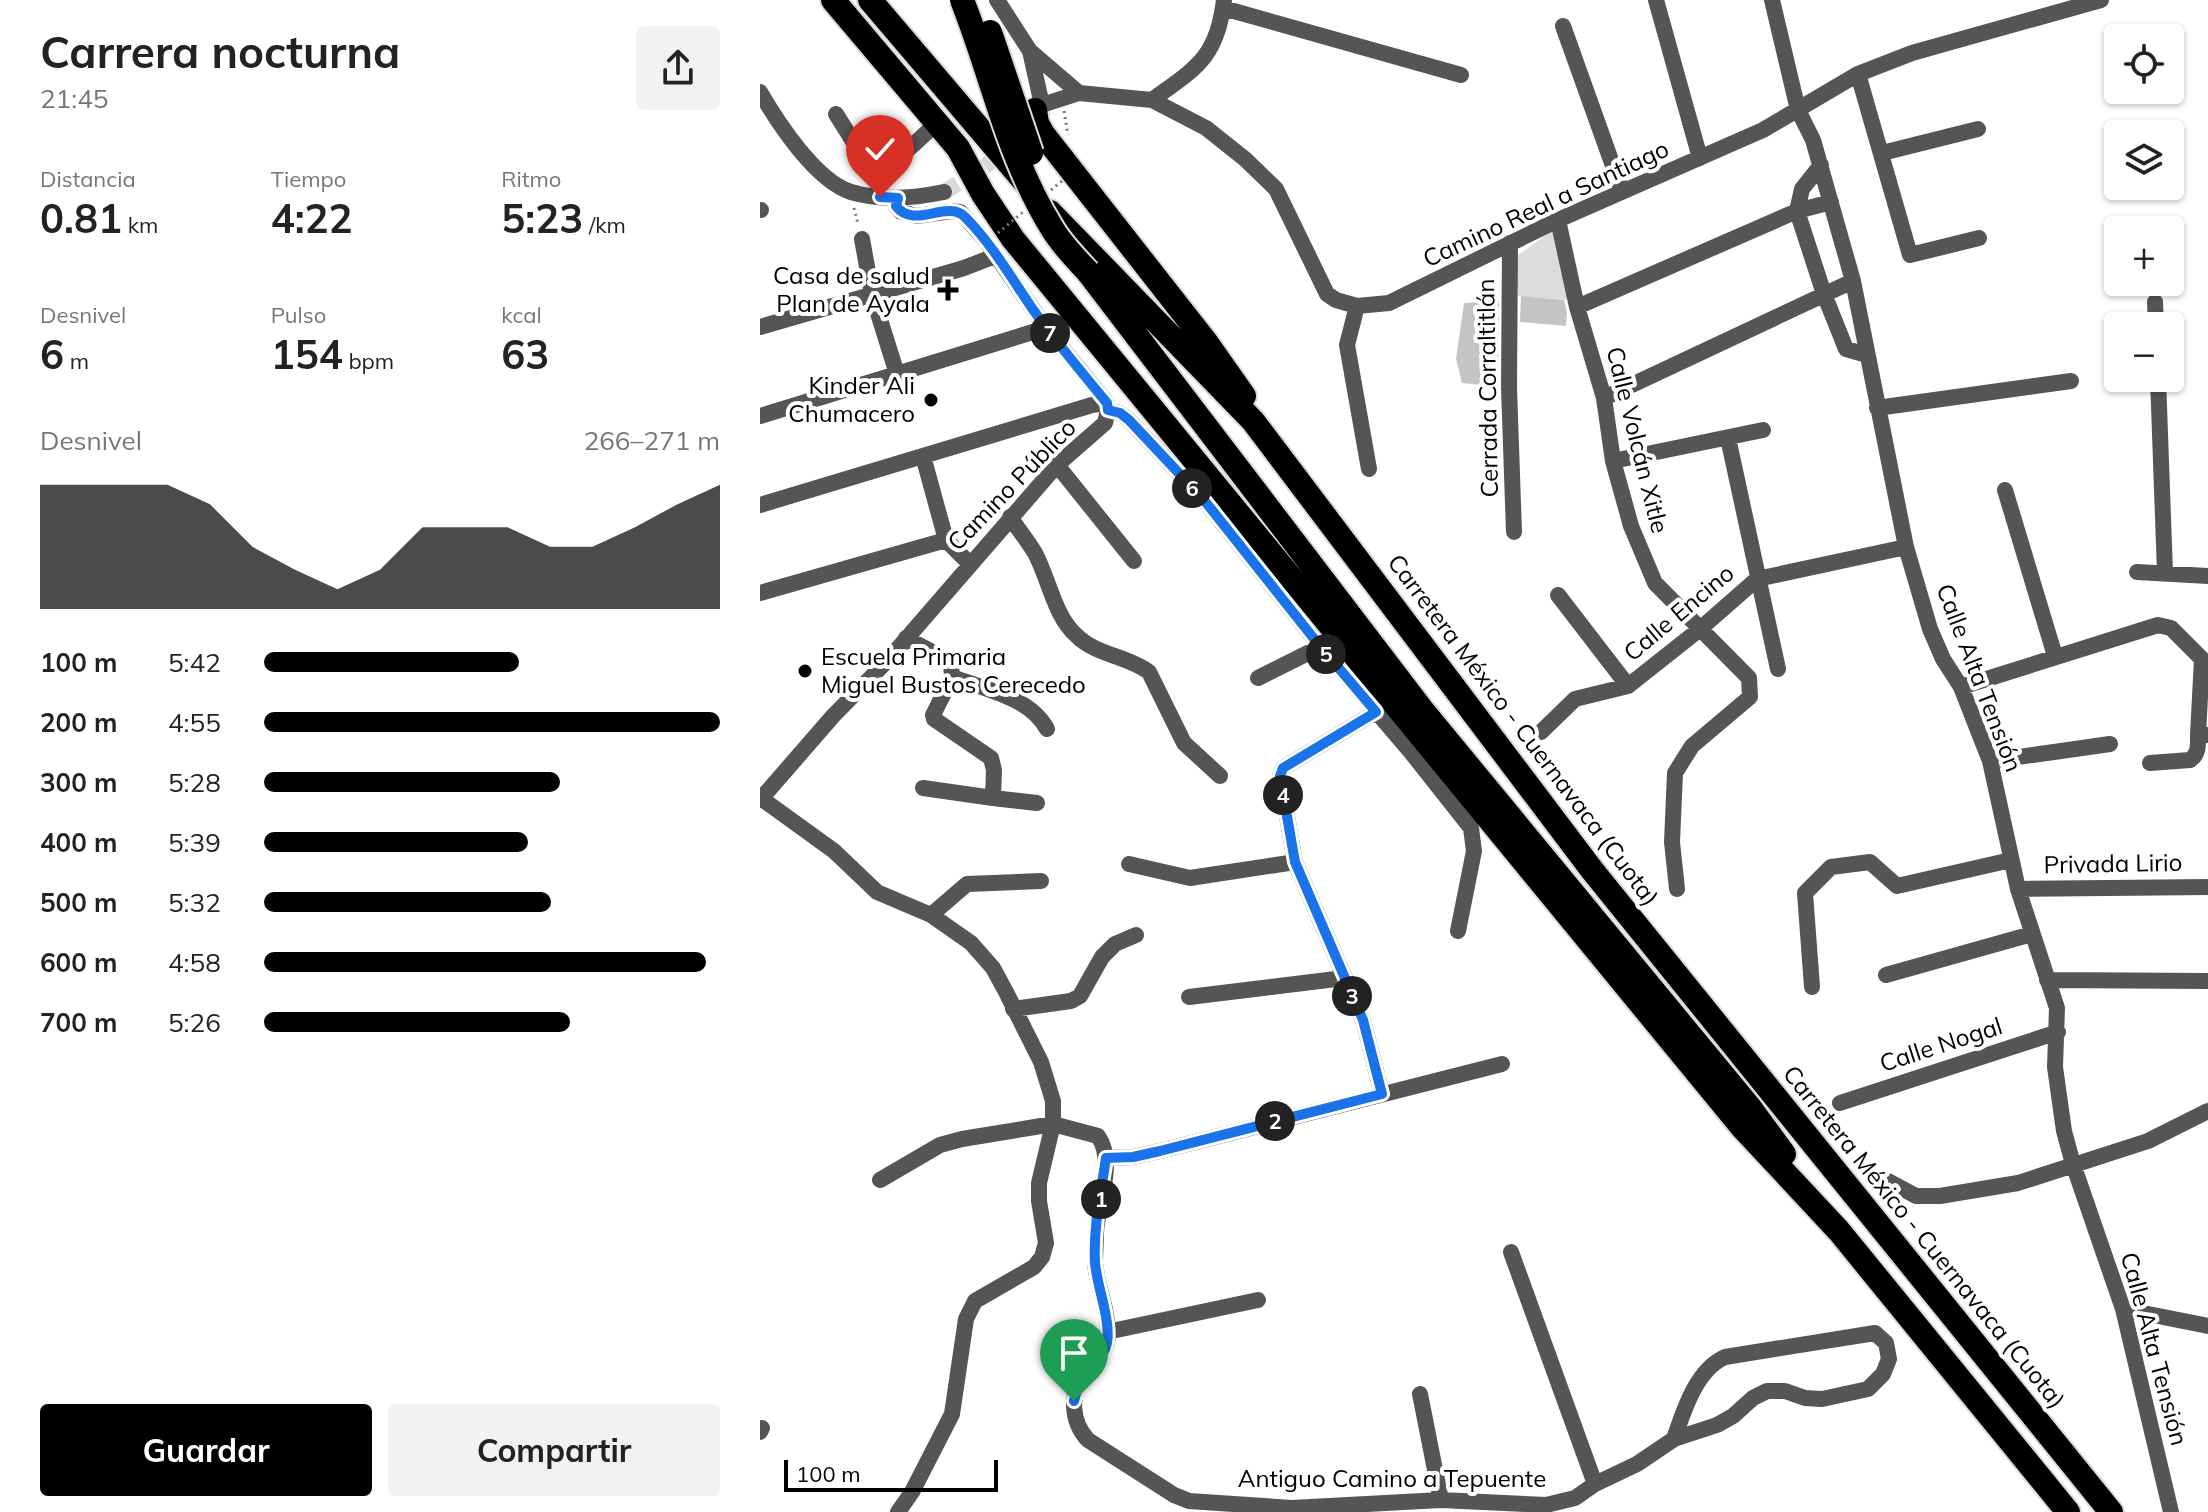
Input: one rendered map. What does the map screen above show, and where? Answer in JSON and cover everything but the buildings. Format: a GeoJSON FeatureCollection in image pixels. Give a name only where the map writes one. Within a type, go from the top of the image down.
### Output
{"type":"FeatureCollection","features":[{"type":"Feature","properties":{"kind":"highway"},"geometry":{"type":"LineString","coordinates":[[833,0],[958,148],[1013,239],[1741,1126],[1839,1231]]}},
{"type":"Feature","properties":{"kind":"highway","name":"Carretera México - Cuernavaca (Cuota)"},"geometry":{"type":"LineString","coordinates":[[870,0],[1058,222],[1253,421],[1592,870],[2111,1512]]}},
{"type":"Feature","properties":{"kind":"highway"},"geometry":{"type":"LineString","coordinates":[[962,0],[998,112],[1034,181],[1054,232],[1169,376],[1423,711],[1751,1109],[1839,1231],[2068,1512]]}},
{"type":"Feature","properties":{"kind":"highway"},"geometry":{"type":"LineString","coordinates":[[978,0],[1005,72],[1034,181],[1420,700],[1528,824],[1553,846],[1592,870]]}},
{"type":"Feature","properties":{"kind":"highway"},"geometry":{"type":"LineString","coordinates":[[1035,110],[1037,123],[1049,143],[1242,390],[1253,421]]}},
{"type":"Feature","properties":{"kind":"highway"},"geometry":{"type":"LineString","coordinates":[[1310,553],[1316,502]]}},
{"type":"Feature","properties":{"kind":"street"},"geometry":{"type":"LineString","coordinates":[[997,0],[1030,51],[1079,93]]}},
{"type":"Feature","properties":{"kind":"street"},"geometry":{"type":"LineString","coordinates":[[1656,0],[1700,158]]}},
{"type":"Feature","properties":{"kind":"street","name":"Calle Alta Tensión"},"geometry":{"type":"LineString","coordinates":[[1772,0],[1798,110],[1813,140],[1853,281],[1906,547],[1930,629],[1943,659],[1961,687],[1990,761],[2018,889],[2057,1008],[2055,1067],[2073,1164],[2123,1309],[2171,1512]]}},
{"type":"Feature","properties":{"kind":"street","name":"Camino Real a Santiago"},"geometry":{"type":"LineString","coordinates":[[1357,306],[1389,303],[1419,290],[1558,220],[1763,130],[1858,74],[1912,53],[2101,0]]}},
{"type":"Feature","properties":{"kind":"street"},"geometry":{"type":"LineString","coordinates":[[1152,100],[1206,58],[1219,33],[1224,4],[1461,75]]}},
{"type":"Feature","properties":{"kind":"street"},"geometry":{"type":"LineString","coordinates":[[1563,26],[1622,191]]}},
{"type":"Feature","properties":{"kind":"street"},"geometry":{"type":"LineString","coordinates":[[1030,51],[1035,110],[1079,93],[1152,100],[1206,128],[1276,189],[1327,294],[1357,306],[1347,345],[1369,469]]}},
{"type":"Feature","properties":{"kind":"street"},"geometry":{"type":"LineString","coordinates":[[1858,74],[1910,255],[1979,238]]}},
{"type":"Feature","properties":{"kind":"street"},"geometry":{"type":"LineString","coordinates":[[760,92],[795,143],[833,182],[850,192],[898,198],[944,192]]}},
{"type":"Feature","properties":{"kind":"street"},"geometry":{"type":"LineString","coordinates":[[836,114],[866,162],[880,165],[894,160],[937,123]]}},
{"type":"Feature","properties":{"kind":"street"},"geometry":{"type":"LineString","coordinates":[[1882,153],[1978,129]]}},
{"type":"Feature","properties":{"kind":"street"},"geometry":{"type":"LineString","coordinates":[[1821,165],[1802,189],[1797,211],[1846,349],[1867,355]]}},
{"type":"Feature","properties":{"kind":"street"},"geometry":{"type":"LineString","coordinates":[[898,198],[896,206],[901,212],[917,216],[960,212],[986,241],[1046,328],[1108,407]]}},
{"type":"Feature","properties":{"kind":"street"},"geometry":{"type":"LineString","coordinates":[[1577,307],[1797,211],[1831,202]]}},
{"type":"Feature","properties":{"kind":"street","name":"Calle Volcán Xitle"},"geometry":{"type":"LineString","coordinates":[[1558,220],[1577,307],[1604,398],[1613,461],[1631,526],[1655,583],[1749,678],[1751,687],[1750,697],[1692,746],[1675,773],[1672,842],[1677,889]]}},
{"type":"Feature","properties":{"kind":"street"},"geometry":{"type":"LineString","coordinates":[[862,239],[872,294],[897,374]]}},
{"type":"Feature","properties":{"kind":"street","name":"Cerrada Corraltitlán"},"geometry":{"type":"LineString","coordinates":[[1510,243],[1509,388],[1514,532]]}},
{"type":"Feature","properties":{"kind":"street"},"geometry":{"type":"LineString","coordinates":[[760,327],[964,268],[995,256]]}},
{"type":"Feature","properties":{"kind":"street"},"geometry":{"type":"LineString","coordinates":[[1604,398],[1853,281]]}},
{"type":"Feature","properties":{"kind":"street"},"geometry":{"type":"LineString","coordinates":[[2155,302],[2155,312]]}},
{"type":"Feature","properties":{"kind":"street"},"geometry":{"type":"LineString","coordinates":[[760,416],[1046,328]]}},
{"type":"Feature","properties":{"kind":"street"},"geometry":{"type":"LineString","coordinates":[[1877,408],[2071,381]]}},
{"type":"Feature","properties":{"kind":"street"},"geometry":{"type":"LineString","coordinates":[[2159,392],[2165,573]]}},
{"type":"Feature","properties":{"kind":"street"},"geometry":{"type":"LineString","coordinates":[[760,505],[1092,405],[1108,407],[1120,413],[1204,500],[1320,647],[1410,751],[1471,828],[1474,840],[1458,931]]}},
{"type":"Feature","properties":{"kind":"street","name":"Camino Público"},"geometry":{"type":"LineString","coordinates":[[761,799],[1057,465],[1105,423],[1108,407]]}},
{"type":"Feature","properties":{"kind":"street"},"geometry":{"type":"LineString","coordinates":[[1613,461],[1763,430]]}},
{"type":"Feature","properties":{"kind":"street"},"geometry":{"type":"LineString","coordinates":[[1728,438],[1778,669]]}},
{"type":"Feature","properties":{"kind":"street"},"geometry":{"type":"LineString","coordinates":[[923,456],[946,540],[969,563]]}},
{"type":"Feature","properties":{"kind":"street"},"geometry":{"type":"LineString","coordinates":[[1057,465],[1134,561]]}},
{"type":"Feature","properties":{"kind":"street"},"geometry":{"type":"LineString","coordinates":[[2005,490],[2055,656]]}},
{"type":"Feature","properties":{"kind":"street"},"geometry":{"type":"LineString","coordinates":[[1010,517],[1035,552],[1065,623],[1078,638],[1139,664],[1149,672],[1184,743],[1220,776]]}},
{"type":"Feature","properties":{"kind":"street"},"geometry":{"type":"LineString","coordinates":[[760,593],[946,540]]}},
{"type":"Feature","properties":{"kind":"street","name":"Calle Encino"},"geometry":{"type":"LineString","coordinates":[[1541,732],[1575,699],[1628,686],[1757,579],[1906,547]]}},
{"type":"Feature","properties":{"kind":"street"},"geometry":{"type":"LineString","coordinates":[[2137,572],[2208,576]]}},
{"type":"Feature","properties":{"kind":"street"},"geometry":{"type":"LineString","coordinates":[[1558,595],[1628,686]]}},
{"type":"Feature","properties":{"kind":"street"},"geometry":{"type":"LineString","coordinates":[[1961,687],[2158,625],[2171,628],[2202,659],[2203,735],[2195,756],[2190,760],[2150,763]]}},
{"type":"Feature","properties":{"kind":"street"},"geometry":{"type":"LineString","coordinates":[[906,638],[951,662],[952,677],[933,715],[934,719],[991,758],[993,798]]}},
{"type":"Feature","properties":{"kind":"street"},"geometry":{"type":"LineString","coordinates":[[1258,678],[1320,647]]}},
{"type":"Feature","properties":{"kind":"street"},"geometry":{"type":"LineString","coordinates":[[952,677],[1021,703],[1034,711],[1047,729]]}},
{"type":"Feature","properties":{"kind":"street"},"geometry":{"type":"LineString","coordinates":[[1376,712],[1283,768],[1280,776],[1295,862],[1363,1020],[1382,1094]]}},
{"type":"Feature","properties":{"kind":"street"},"geometry":{"type":"LineString","coordinates":[[1990,761],[2110,744]]}},
{"type":"Feature","properties":{"kind":"street"},"geometry":{"type":"LineString","coordinates":[[923,788],[1037,803]]}},
{"type":"Feature","properties":{"kind":"street"},"geometry":{"type":"LineString","coordinates":[[761,799],[834,851],[877,892],[931,915],[971,943],[993,968],[1049,1081],[1053,1101],[1053,1124],[1039,1183],[1046,1243],[1042,1257],[1034,1267],[975,1301],[966,1319],[952,1414],[912,1492],[898,1512]]}},
{"type":"Feature","properties":{"kind":"street"},"geometry":{"type":"LineString","coordinates":[[1812,987],[1805,893],[1831,867],[1870,862],[1897,886],[2011,860]]}},
{"type":"Feature","properties":{"kind":"street"},"geometry":{"type":"LineString","coordinates":[[1129,864],[1180,877],[1203,877],[1295,862]]}},
{"type":"Feature","properties":{"kind":"street"},"geometry":{"type":"LineString","coordinates":[[931,915],[967,884],[1041,881]]}},
{"type":"Feature","properties":{"kind":"street","name":"Privada Lirio"},"geometry":{"type":"LineString","coordinates":[[2018,889],[2208,887]]}},
{"type":"Feature","properties":{"kind":"street"},"geometry":{"type":"LineString","coordinates":[[1886,975],[2032,934]]}},
{"type":"Feature","properties":{"kind":"street"},"geometry":{"type":"LineString","coordinates":[[1013,1009],[1071,1001],[1080,996],[1102,957],[1115,944],[1136,935]]}},
{"type":"Feature","properties":{"kind":"street"},"geometry":{"type":"LineString","coordinates":[[1189,997],[1344,978]]}},
{"type":"Feature","properties":{"kind":"street"},"geometry":{"type":"LineString","coordinates":[[2047,980],[2208,981]]}},
{"type":"Feature","properties":{"kind":"street","name":"Calle Nogal"},"geometry":{"type":"LineString","coordinates":[[1840,1103],[2058,1032]]}},
{"type":"Feature","properties":{"kind":"street"},"geometry":{"type":"LineString","coordinates":[[1106,1158],[1133,1157],[1160,1151],[1502,1064]]}},
{"type":"Feature","properties":{"kind":"street"},"geometry":{"type":"LineString","coordinates":[[1888,1181],[1916,1196],[1940,1196],[2018,1183],[2148,1141],[2208,1111]]}},
{"type":"Feature","properties":{"kind":"street"},"geometry":{"type":"LineString","coordinates":[[880,1180],[940,1145],[993,1132],[1053,1124],[1098,1136],[1106,1158],[1096,1229],[1095,1264],[1107,1332],[1258,1300]]}},
{"type":"Feature","properties":{"kind":"street"},"geometry":{"type":"LineString","coordinates":[[1511,1252],[1595,1484]]}},
{"type":"Feature","properties":{"kind":"street"},"geometry":{"type":"LineString","coordinates":[[2123,1309],[2208,1326]]}},
{"type":"Feature","properties":{"kind":"street","name":"Antiguo Camino a Tepuente"},"geometry":{"type":"LineString","coordinates":[[1107,1332],[1107,1344],[1076,1390],[1078,1430],[1088,1440],[1174,1495],[1189,1501],[1292,1510],[1451,1505],[1530,1508],[1575,1498],[1595,1484],[1637,1464],[1674,1439],[1717,1425],[1767,1391],[1785,1391],[1805,1398],[1822,1399],[1868,1389],[1883,1374],[1889,1359],[1886,1343],[1875,1333],[1725,1357],[1713,1362],[1685,1409],[1674,1439]]}},
{"type":"Feature","properties":{"kind":"street"},"geometry":{"type":"LineString","coordinates":[[1420,1394],[1451,1505]]}},
{"type":"Feature","properties":{"kind":"path"},"geometry":{"type":"LineString","coordinates":[[850,192],[862,239]]}},
{"type":"Feature","properties":{"kind":"shaded area"},"geometry":{"type":"Polygon","coordinates":[[[1556,228],[1569,300],[1518,296],[1515,257],[1556,228]]]}},
{"type":"Feature","properties":{"kind":"tunnel"},"geometry":{"type":"LineString","coordinates":[[944,192],[986,166],[1005,144]]}},
{"type":"Feature","properties":{"kind":"place","name":"Casa de salud Plan de Ayala"},"geometry":{"type":"Point","coordinates":[948,290]}},
{"type":"Feature","properties":{"kind":"place","name":"Kinder Ali Chumacero"},"geometry":{"type":"Point","coordinates":[931,400]}},
{"type":"Feature","properties":{"kind":"place","name":"Escuela Primaria Miguel Bustos Cerecedo"},"geometry":{"type":"Point","coordinates":[805,671]}},
{"type":"Feature","properties":{"kind":"route"},"geometry":{"type":"LineString","coordinates":[[880,197],[898,198],[896,206],[901,212],[917,216],[951,211],[960,212],[965,217],[986,241],[1046,328],[1107,403],[1108,410],[1120,413],[1129,420],[1204,500],[1376,712],[1283,768],[1280,776],[1295,862],[1363,1020],[1382,1094],[1160,1151],[1133,1157],[1106,1158],[1096,1229],[1095,1264],[1107,1344],[1083,1376],[1074,1401]]}}]}
